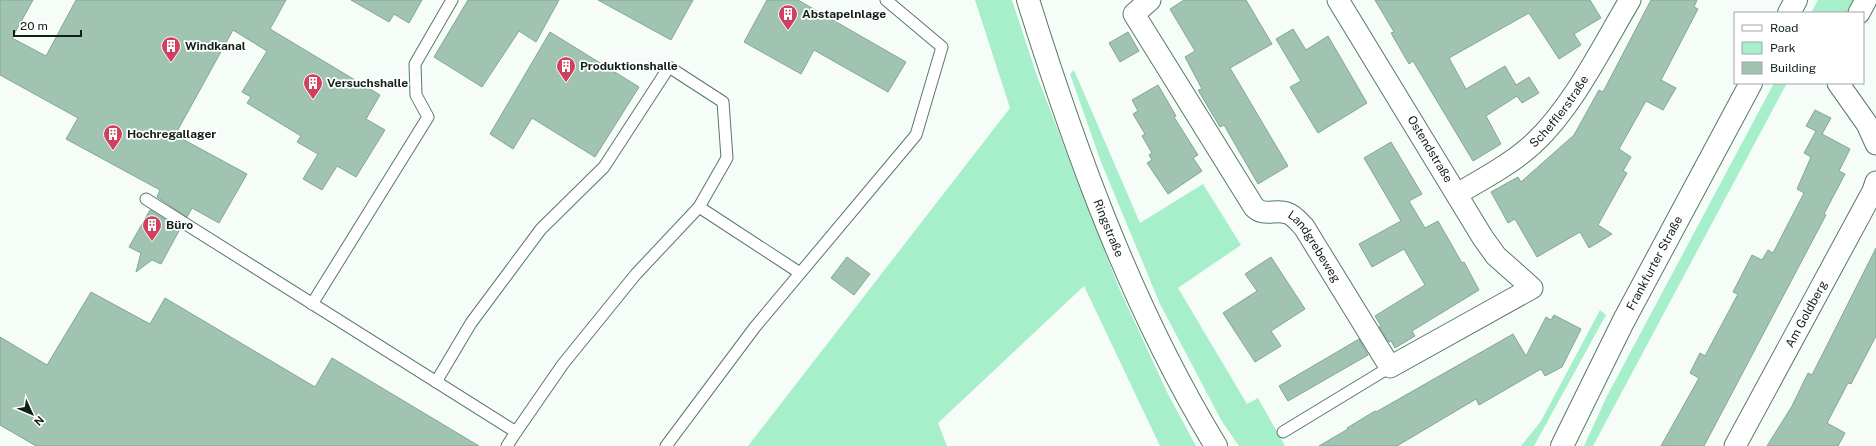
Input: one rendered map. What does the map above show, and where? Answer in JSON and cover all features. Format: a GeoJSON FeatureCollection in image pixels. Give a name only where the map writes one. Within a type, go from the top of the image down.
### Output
{"type":"FeatureCollection","features":[{"type":"Feature","properties":{"kind":"main road","name":"Ringstraße"},"geometry":{"type":"LineString","coordinates":[[1028,0],[1083,163],[1114,242],[1178,380],[1216,446]]}},
{"type":"Feature","properties":{"kind":"main road"},"geometry":{"type":"LineString","coordinates":[[1790,12],[1796,0]]}},
{"type":"Feature","properties":{"kind":"main road","name":"Frankfurter Straße"},"geometry":{"type":"LineString","coordinates":[[1562,446],[1623,322],[1751,84]]}},
{"type":"Feature","properties":{"kind":"street","name":"Landgrebeweg"},"geometry":{"type":"LineString","coordinates":[[1150,0],[1134,14],[1254,207],[1261,212],[1286,213],[1297,220],[1304,227],[1390,367]]}},
{"type":"Feature","properties":{"kind":"street","name":"Ostendstraße"},"geometry":{"type":"LineString","coordinates":[[1338,0],[1493,252],[1532,288],[1390,367]]}},
{"type":"Feature","properties":{"kind":"street","name":"Schefflerstraße"},"geometry":{"type":"LineString","coordinates":[[1457,194],[1509,163],[1533,144],[1552,125],[1568,104],[1630,0]]}},
{"type":"Feature","properties":{"kind":"street"},"geometry":{"type":"LineString","coordinates":[[1860,12],[1866,0]]}},
{"type":"Feature","properties":{"kind":"street"},"geometry":{"type":"LineString","coordinates":[[1839,84],[1872,127],[1876,144]]}},
{"type":"Feature","properties":{"kind":"street","name":"Am Goldberg"},"geometry":{"type":"LineString","coordinates":[[1735,446],[1873,191],[1876,182]]}},
{"type":"Feature","properties":{"kind":"lane"},"geometry":{"type":"LineString","coordinates":[[312,304],[428,117],[416,95],[415,64],[452,0]]}},
{"type":"Feature","properties":{"kind":"lane"},"geometry":{"type":"LineString","coordinates":[[666,446],[755,327],[916,134],[942,47],[886,0]]}},
{"type":"Feature","properties":{"kind":"lane"},"geometry":{"type":"LineString","coordinates":[[436,382],[471,323],[541,229],[604,167],[669,67],[723,102],[727,158],[699,207],[636,274],[562,364],[507,446]]}},
{"type":"Feature","properties":{"kind":"lane"},"geometry":{"type":"LineString","coordinates":[[146,199],[516,432]]}},
{"type":"Feature","properties":{"kind":"lane"},"geometry":{"type":"LineString","coordinates":[[699,207],[800,273]]}},
{"type":"Feature","properties":{"kind":"lane"},"geometry":{"type":"LineString","coordinates":[[1283,432],[1390,367]]}},
{"type":"Feature","properties":{"kind":"green space"},"geometry":{"type":"Polygon","coordinates":[[[975,0],[1012,0],[1037,76],[1119,288],[1168,394],[1196,446],[1160,446],[1084,286],[938,423],[947,446],[748,446],[1010,108],[975,0]]]}},
{"type":"Feature","properties":{"kind":"green space"},"geometry":{"type":"Polygon","coordinates":[[[1818,0],[1856,0],[1850,12],[1812,12],[1818,0]]]}},
{"type":"Feature","properties":{"kind":"green space"},"geometry":{"type":"Polygon","coordinates":[[[1074,70],[1140,223],[1203,184],[1241,245],[1178,288],[1247,404],[1258,398],[1285,446],[1239,446],[1221,420],[1160,304],[1101,162],[1070,74],[1074,70]]]}},
{"type":"Feature","properties":{"kind":"green space"},"geometry":{"type":"Polygon","coordinates":[[[1773,84],[1786,84],[1593,446],[1584,446],[1607,396],[1773,84]]]}},
{"type":"Feature","properties":{"kind":"green space"},"geometry":{"type":"Polygon","coordinates":[[[1600,310],[1606,315],[1534,446],[1521,446],[1541,421],[1600,310]]]}},
{"type":"Feature","properties":{"kind":"building"},"geometry":{"type":"Polygon","coordinates":[[[0,0],[33,0],[12,38],[46,56],[76,0],[286,0],[270,29],[380,95],[366,119],[385,130],[356,177],[337,166],[322,190],[303,179],[318,154],[297,142],[301,136],[247,103],[251,97],[242,92],[267,51],[233,30],[175,135],[247,174],[219,223],[192,208],[187,217],[157,197],[160,190],[66,139],[78,118],[0,75],[0,0]]]}},
{"type":"Feature","properties":{"kind":"building"},"geometry":{"type":"Polygon","coordinates":[[[351,0],[422,0],[409,23],[394,14],[389,22],[351,0]]]}},
{"type":"Feature","properties":{"kind":"building"},"geometry":{"type":"Polygon","coordinates":[[[468,0],[559,0],[536,42],[519,31],[482,87],[434,57],[468,0]]]}},
{"type":"Feature","properties":{"kind":"building"},"geometry":{"type":"Polygon","coordinates":[[[598,0],[693,0],[671,40],[598,0]]]}},
{"type":"Feature","properties":{"kind":"building"},"geometry":{"type":"Polygon","coordinates":[[[767,0],[798,0],[906,62],[888,92],[814,50],[801,74],[744,42],[767,0]]]}},
{"type":"Feature","properties":{"kind":"building"},"geometry":{"type":"Polygon","coordinates":[[[1184,0],[1246,0],[1272,44],[1230,68],[1288,166],[1258,184],[1224,125],[1220,127],[1198,90],[1202,89],[1185,57],[1195,51],[1170,9],[1184,0]]]}},
{"type":"Feature","properties":{"kind":"building"},"geometry":{"type":"Polygon","coordinates":[[[1375,0],[1590,0],[1601,18],[1574,34],[1581,45],[1559,59],[1529,13],[1449,58],[1466,89],[1505,66],[1516,85],[1529,77],[1539,93],[1522,103],[1517,96],[1486,116],[1501,144],[1473,161],[1413,61],[1409,64],[1391,33],[1394,32],[1375,0]]]}},
{"type":"Feature","properties":{"kind":"building"},"geometry":{"type":"Polygon","coordinates":[[[1651,0],[1697,0],[1694,7],[1698,9],[1661,80],[1676,88],[1663,110],[1646,101],[1619,149],[1631,157],[1623,171],[1627,173],[1598,225],[1612,234],[1589,248],[1580,232],[1537,257],[1515,219],[1508,223],[1491,192],[1518,177],[1521,182],[1574,135],[1599,90],[1603,92],[1651,0]]]}},
{"type":"Feature","properties":{"kind":"building"},"geometry":{"type":"Polygon","coordinates":[[[1293,29],[1306,50],[1328,36],[1367,103],[1318,133],[1290,87],[1301,81],[1276,39],[1293,29]]]}},
{"type":"Feature","properties":{"kind":"building"},"geometry":{"type":"Polygon","coordinates":[[[550,32],[639,87],[595,157],[532,118],[513,149],[490,134],[550,32]]]}},
{"type":"Feature","properties":{"kind":"building"},"geometry":{"type":"Polygon","coordinates":[[[1128,32],[1139,51],[1120,62],[1109,43],[1128,32]]]}},
{"type":"Feature","properties":{"kind":"building"},"geometry":{"type":"Polygon","coordinates":[[[1158,85],[1176,116],[1174,117],[1198,155],[1193,158],[1202,171],[1168,194],[1147,163],[1152,160],[1149,155],[1152,153],[1142,136],[1145,134],[1133,114],[1138,111],[1132,100],[1158,85]]]}},
{"type":"Feature","properties":{"kind":"building"},"geometry":{"type":"Polygon","coordinates":[[[1815,110],[1831,118],[1822,134],[1850,149],[1839,171],[1845,174],[1824,214],[1826,215],[1704,446],[1661,446],[1699,378],[1690,373],[1700,353],[1705,356],[1738,294],[1733,292],[1752,255],[1762,260],[1768,250],[1773,253],[1804,193],[1797,189],[1811,157],[1804,153],[1816,131],[1806,126],[1815,110]]]}},
{"type":"Feature","properties":{"kind":"building"},"geometry":{"type":"Polygon","coordinates":[[[1391,142],[1422,194],[1409,201],[1425,228],[1438,221],[1462,263],[1464,262],[1479,290],[1412,331],[1415,336],[1395,348],[1379,327],[1381,326],[1375,316],[1425,285],[1404,249],[1372,267],[1359,244],[1401,221],[1364,158],[1391,142]]]}},
{"type":"Feature","properties":{"kind":"building","name":"Büro"},"geometry":{"type":"Polygon","coordinates":[[[150,210],[180,229],[161,264],[152,260],[136,272],[141,253],[129,247],[150,210]]]}},
{"type":"Feature","properties":{"kind":"building"},"geometry":{"type":"Polygon","coordinates":[[[1876,248],[1876,336],[1851,384],[1848,383],[1827,423],[1845,433],[1838,446],[1767,446],[1792,406],[1808,373],[1812,375],[1876,248]]]}},
{"type":"Feature","properties":{"kind":"building"},"geometry":{"type":"Polygon","coordinates":[[[847,257],[870,274],[854,295],[831,278],[847,257]]]}},
{"type":"Feature","properties":{"kind":"building"},"geometry":{"type":"Polygon","coordinates":[[[1271,257],[1305,309],[1271,331],[1281,346],[1255,362],[1223,313],[1257,291],[1245,274],[1271,257]]]}},
{"type":"Feature","properties":{"kind":"building"},"geometry":{"type":"Polygon","coordinates":[[[91,292],[150,324],[165,298],[315,387],[332,358],[479,446],[36,446],[0,425],[0,337],[47,365],[91,292]]]}},
{"type":"Feature","properties":{"kind":"building"},"geometry":{"type":"Polygon","coordinates":[[[1554,315],[1581,329],[1562,367],[1545,376],[1541,369],[1479,405],[1476,399],[1397,446],[1319,446],[1375,411],[1376,412],[1513,334],[1526,356],[1546,317],[1551,320],[1554,315]]]}},
{"type":"Feature","properties":{"kind":"building"},"geometry":{"type":"Polygon","coordinates":[[[1359,339],[1368,355],[1288,401],[1279,386],[1359,339]]]}},
{"type":"Feature","properties":{"kind":"place","name":"Abstapelnlage"},"geometry":{"type":"Point","coordinates":[788,31]}},
{"type":"Feature","properties":{"kind":"place","name":"Windkanal"},"geometry":{"type":"Point","coordinates":[171,63]}},
{"type":"Feature","properties":{"kind":"place","name":"Produktionshalle"},"geometry":{"type":"Point","coordinates":[566,83]}},
{"type":"Feature","properties":{"kind":"place","name":"Versuchshalle"},"geometry":{"type":"Point","coordinates":[313,100]}},
{"type":"Feature","properties":{"kind":"place","name":"Hochregallager"},"geometry":{"type":"Point","coordinates":[113,151]}},
{"type":"Feature","properties":{"kind":"place","name":"Büro"},"geometry":{"type":"Point","coordinates":[152,242]}}]}
